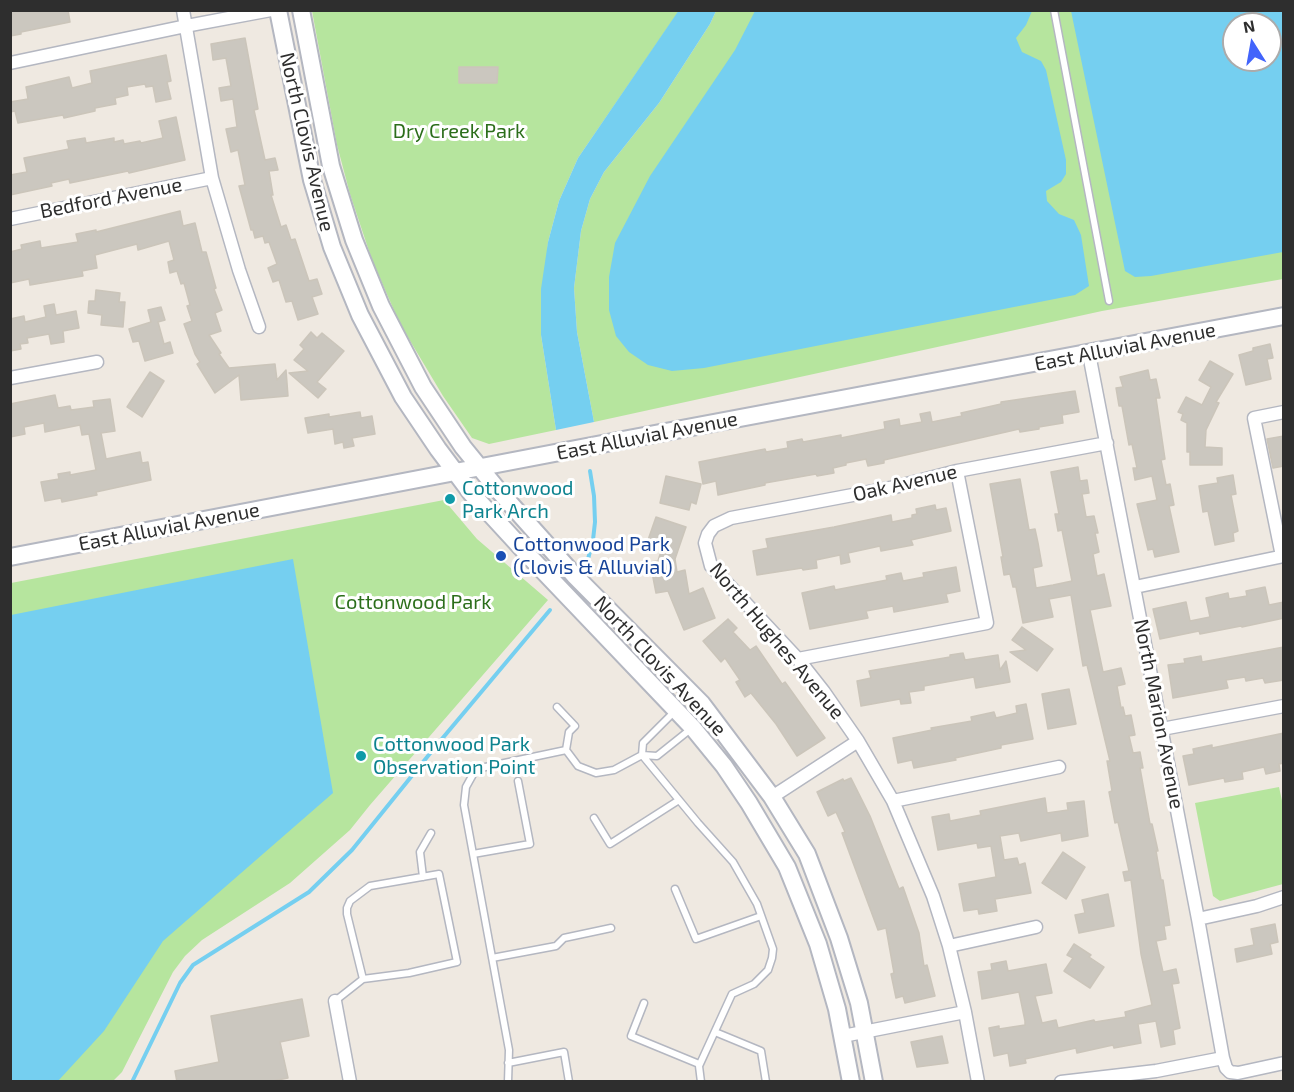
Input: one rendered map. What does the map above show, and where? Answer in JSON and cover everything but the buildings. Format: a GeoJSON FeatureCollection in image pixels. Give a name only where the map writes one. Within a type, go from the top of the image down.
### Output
{"type":"FeatureCollection","features":[{"type":"Feature","properties":{"kind":"main road"},"geometry":{"type":"LineString","coordinates":[[279,10],[285,13],[290,21],[312,123],[331,166]]}},
{"type":"Feature","properties":{"kind":"main road","name":"North Clovis Avenue"},"geometry":{"type":"LineString","coordinates":[[279,10],[312,180],[332,247],[360,315],[403,397],[455,473],[528,555],[677,710],[734,781],[787,867],[818,944],[843,1036],[851,1082]]}},
{"type":"Feature","properties":{"kind":"main road","name":"North Clovis Avenue"},"geometry":{"type":"LineString","coordinates":[[301,10],[331,166],[354,240],[381,306],[423,387],[479,468],[574,575],[702,704],[772,796],[807,854],[824,896],[850,972],[865,1032],[874,1082]]}},
{"type":"Feature","properties":{"kind":"main road","name":"East Alluvial Avenue"},"geometry":{"type":"LineString","coordinates":[[10,557],[1284,316]]}},
{"type":"Feature","properties":{"kind":"main road"},"geometry":{"type":"LineString","coordinates":[[677,710],[684,709],[697,715],[746,775],[772,796]]}},
{"type":"Feature","properties":{"kind":"street"},"geometry":{"type":"LineString","coordinates":[[183,10],[212,178],[239,270],[259,327]]}},
{"type":"Feature","properties":{"kind":"street"},"geometry":{"type":"LineString","coordinates":[[10,63],[271,10]]}},
{"type":"Feature","properties":{"kind":"street","name":"Bedford Avenue"},"geometry":{"type":"LineString","coordinates":[[10,219],[212,178]]}},
{"type":"Feature","properties":{"kind":"street","name":"North Marion Avenue"},"geometry":{"type":"LineString","coordinates":[[1089,354],[1223,1058],[1226,1068],[1230,1072],[1238,1073],[1284,1063]]}},
{"type":"Feature","properties":{"kind":"street"},"geometry":{"type":"LineString","coordinates":[[10,378],[97,362]]}},
{"type":"Feature","properties":{"kind":"street"},"geometry":{"type":"LineString","coordinates":[[1135,587],[1283,556],[1254,418],[1284,412]]}},
{"type":"Feature","properties":{"kind":"street","name":"Oak Avenue"},"geometry":{"type":"LineString","coordinates":[[708,534],[714,526],[731,518],[895,487],[957,471],[1107,442]]}},
{"type":"Feature","properties":{"kind":"street"},"geometry":{"type":"LineString","coordinates":[[798,659],[987,623],[957,471]]}},
{"type":"Feature","properties":{"kind":"street","name":"North Hughes Avenue"},"geometry":{"type":"LineString","coordinates":[[708,534],[705,543],[711,566],[798,659],[824,692],[858,741],[893,801],[933,896],[949,946],[965,1012],[978,1082]]}},
{"type":"Feature","properties":{"kind":"street"},"geometry":{"type":"LineString","coordinates":[[1162,729],[1284,706]]}},
{"type":"Feature","properties":{"kind":"street"},"geometry":{"type":"LineString","coordinates":[[772,796],[858,741]]}},
{"type":"Feature","properties":{"kind":"street"},"geometry":{"type":"LineString","coordinates":[[893,801],[1059,767]]}},
{"type":"Feature","properties":{"kind":"street"},"geometry":{"type":"LineString","coordinates":[[1198,919],[1257,906],[1284,897]]}},
{"type":"Feature","properties":{"kind":"street"},"geometry":{"type":"LineString","coordinates":[[949,946],[1036,927]]}},
{"type":"Feature","properties":{"kind":"street"},"geometry":{"type":"LineString","coordinates":[[334,1001],[350,1082]]}},
{"type":"Feature","properties":{"kind":"street"},"geometry":{"type":"LineString","coordinates":[[843,1036],[965,1012]]}},
{"type":"Feature","properties":{"kind":"street"},"geometry":{"type":"LineString","coordinates":[[1061,1082],[1140,1073],[1223,1058]]}},
{"type":"Feature","properties":{"kind":"lane"},"geometry":{"type":"LineString","coordinates":[[1054,10],[1109,301]]}},
{"type":"Feature","properties":{"kind":"lane"},"geometry":{"type":"LineString","coordinates":[[557,707],[575,726],[569,732],[566,750],[578,766],[596,773],[614,770],[642,755],[657,756],[693,728]]}},
{"type":"Feature","properties":{"kind":"lane"},"geometry":{"type":"LineString","coordinates":[[677,710],[643,743],[642,755],[733,862],[757,904],[773,949],[768,970],[754,984],[732,994],[699,1064],[700,1082]]}},
{"type":"Feature","properties":{"kind":"lane"},"geometry":{"type":"LineString","coordinates":[[508,1082],[509,1050],[464,805],[466,787],[476,769],[566,750]]}},
{"type":"Feature","properties":{"kind":"lane"},"geometry":{"type":"LineString","coordinates":[[473,854],[530,844],[518,781]]}},
{"type":"Feature","properties":{"kind":"lane"},"geometry":{"type":"LineString","coordinates":[[594,818],[610,844],[679,800]]}},
{"type":"Feature","properties":{"kind":"lane"},"geometry":{"type":"LineString","coordinates":[[423,877],[420,852],[431,833]]}},
{"type":"Feature","properties":{"kind":"lane"},"geometry":{"type":"LineString","coordinates":[[334,1001],[363,980],[457,962],[440,874],[370,886],[350,901],[347,914],[363,980]]}},
{"type":"Feature","properties":{"kind":"lane"},"geometry":{"type":"LineString","coordinates":[[675,889],[696,939],[761,916]]}},
{"type":"Feature","properties":{"kind":"lane"},"geometry":{"type":"LineString","coordinates":[[492,958],[556,946],[564,938],[611,928]]}},
{"type":"Feature","properties":{"kind":"lane"},"geometry":{"type":"LineString","coordinates":[[644,1003],[631,1036],[699,1064]]}},
{"type":"Feature","properties":{"kind":"lane"},"geometry":{"type":"LineString","coordinates":[[715,1032],[761,1051],[766,1082]]}},
{"type":"Feature","properties":{"kind":"lane"},"geometry":{"type":"LineString","coordinates":[[508,1063],[564,1052],[569,1082]]}},
{"type":"Feature","properties":{"kind":"green space","name":"Dry Creek Park"},"geometry":{"type":"Polygon","coordinates":[[[312,11],[679,11],[578,158],[559,201],[548,242],[541,335],[556,430],[489,444],[472,438],[443,396],[400,324],[372,260],[350,194],[337,145],[312,11]]]}},
{"type":"Feature","properties":{"kind":"green space"},"geometry":{"type":"Polygon","coordinates":[[[716,11],[1283,11],[1283,279],[1102,311],[594,422],[577,332],[574,288],[581,231],[590,199],[604,172],[659,103],[716,11]]]}},
{"type":"Feature","properties":{"kind":"green space","name":"Cottonwood Park"},"geometry":{"type":"Polygon","coordinates":[[[444,500],[477,539],[548,600],[350,830],[290,883],[202,940],[185,956],[173,972],[122,1072],[113,1081],[11,1082],[11,583],[444,500]]]}},
{"type":"Feature","properties":{"kind":"green space"},"geometry":{"type":"Polygon","coordinates":[[[1279,787],[1284,810],[1283,884],[1220,901],[1213,896],[1195,803],[1279,787]]]}},
{"type":"Feature","properties":{"kind":"water"},"geometry":{"type":"Polygon","coordinates":[[[679,10],[716,11],[659,103],[604,172],[590,199],[581,231],[574,288],[577,332],[594,422],[556,430],[541,335],[541,289],[548,242],[559,201],[578,158],[679,10]]]}},
{"type":"Feature","properties":{"kind":"water"},"geometry":{"type":"Polygon","coordinates":[[[755,11],[1032,11],[1026,25],[1016,38],[1022,52],[1041,61],[1046,70],[1066,160],[1066,174],[1061,182],[1046,191],[1047,201],[1059,214],[1074,220],[1081,235],[1089,286],[1075,295],[704,368],[672,371],[648,365],[629,352],[616,336],[609,310],[609,277],[615,243],[650,176],[735,50],[755,11]]]}},
{"type":"Feature","properties":{"kind":"water"},"geometry":{"type":"Polygon","coordinates":[[[1071,11],[1283,11],[1283,252],[1135,277],[1125,271],[1071,11]]]}},
{"type":"Feature","properties":{"kind":"water"},"geometry":{"type":"Polygon","coordinates":[[[293,559],[333,793],[163,941],[104,1031],[58,1081],[11,1081],[11,615],[293,559]]]}},
{"type":"Feature","properties":{"kind":"waterway"},"geometry":{"type":"LineString","coordinates":[[588,559],[595,522],[590,471]]}},
{"type":"Feature","properties":{"kind":"waterway"},"geometry":{"type":"LineString","coordinates":[[132,1082],[180,983],[193,965],[309,892],[352,850],[550,610]]}},
{"type":"Feature","properties":{"kind":"place","name":"Cottonwood Park Arch"},"geometry":{"type":"Point","coordinates":[450,499]}},
{"type":"Feature","properties":{"kind":"place","name":"Cottonwood Park (Clovis & Alluvial)"},"geometry":{"type":"Point","coordinates":[501,556]}},
{"type":"Feature","properties":{"kind":"place","name":"Cottonwood Park Observation Point"},"geometry":{"type":"Point","coordinates":[361,756]}}]}
